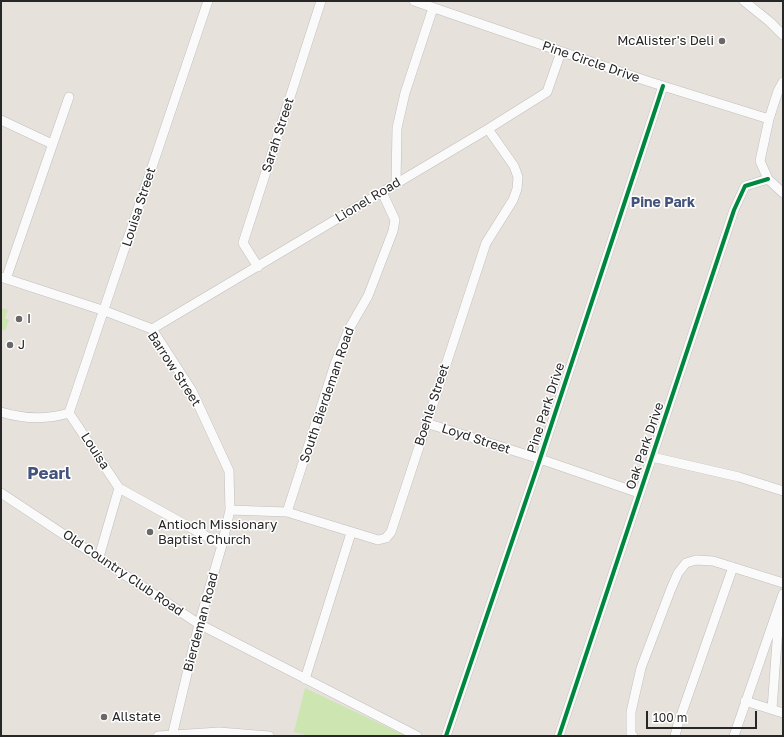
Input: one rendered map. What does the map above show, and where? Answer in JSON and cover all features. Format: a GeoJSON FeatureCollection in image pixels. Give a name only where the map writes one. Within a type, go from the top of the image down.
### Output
{"type":"FeatureCollection","features":[{"type":"Feature","properties":{"kind":"street","name":"Louisa Street"},"geometry":{"type":"LineString","coordinates":[[69,413],[105,311],[208,1]]}},
{"type":"Feature","properties":{"kind":"street","name":"Sarah Street"},"geometry":{"type":"LineString","coordinates":[[258,267],[243,243],[321,1]]}},
{"type":"Feature","properties":{"kind":"street","name":"Pine Circle Drive"},"geometry":{"type":"LineString","coordinates":[[414,1],[663,86],[769,119]]}},
{"type":"Feature","properties":{"kind":"street"},"geometry":{"type":"LineString","coordinates":[[744,1],[770,22],[783,35]]}},
{"type":"Feature","properties":{"kind":"street"},"geometry":{"type":"LineString","coordinates":[[396,183],[397,128],[405,94],[433,8]]}},
{"type":"Feature","properties":{"kind":"street","name":"Lionel Road"},"geometry":{"type":"LineString","coordinates":[[152,329],[258,267],[547,92],[561,52]]}},
{"type":"Feature","properties":{"kind":"street"},"geometry":{"type":"LineString","coordinates":[[783,82],[778,91],[769,119],[760,161],[768,179],[783,193]]}},
{"type":"Feature","properties":{"kind":"street","name":"Pine Park Drive"},"geometry":{"type":"LineString","coordinates":[[446,736],[540,459],[663,86]]}},
{"type":"Feature","properties":{"kind":"street"},"geometry":{"type":"LineString","coordinates":[[4,278],[69,97]]}},
{"type":"Feature","properties":{"kind":"street"},"geometry":{"type":"LineString","coordinates":[[1,120],[52,144]]}},
{"type":"Feature","properties":{"kind":"street","name":"Boehle Street"},"geometry":{"type":"LineString","coordinates":[[230,510],[287,512],[351,533],[378,540],[386,538],[391,532],[486,243],[513,200],[517,189],[518,177],[514,166],[488,129]]}},
{"type":"Feature","properties":{"kind":"street","name":"Oak Park Drive"},"geometry":{"type":"LineString","coordinates":[[559,736],[734,210],[745,186],[768,179]]}},
{"type":"Feature","properties":{"kind":"street","name":"South Bierdeman Road"},"geometry":{"type":"LineString","coordinates":[[287,512],[335,364],[349,329],[368,296],[392,231],[394,220],[382,192]]}},
{"type":"Feature","properties":{"kind":"street","name":"Barrow Street"},"geometry":{"type":"LineString","coordinates":[[4,278],[105,311],[152,329],[192,391],[229,471],[230,510]]}},
{"type":"Feature","properties":{"kind":"street"},"geometry":{"type":"LineString","coordinates":[[1,412],[18,417],[38,418],[57,417],[69,413]]}},
{"type":"Feature","properties":{"kind":"street","name":"Louisa"},"geometry":{"type":"LineString","coordinates":[[69,413],[119,488]]}},
{"type":"Feature","properties":{"kind":"street","name":"Loyd Street"},"geometry":{"type":"LineString","coordinates":[[426,423],[540,459],[639,494]]}},
{"type":"Feature","properties":{"kind":"street"},"geometry":{"type":"LineString","coordinates":[[652,457],[738,478],[783,491]]}},
{"type":"Feature","properties":{"kind":"street"},"geometry":{"type":"LineString","coordinates":[[100,557],[119,488],[222,545]]}},
{"type":"Feature","properties":{"kind":"street","name":"Old Country Club Road"},"geometry":{"type":"LineString","coordinates":[[1,493],[100,557],[199,624],[418,736]]}},
{"type":"Feature","properties":{"kind":"street","name":"Bierdeman Road"},"geometry":{"type":"LineString","coordinates":[[172,735],[199,624],[222,545],[230,510]]}},
{"type":"Feature","properties":{"kind":"street"},"geometry":{"type":"LineString","coordinates":[[305,679],[351,533]]}},
{"type":"Feature","properties":{"kind":"street"},"geometry":{"type":"LineString","coordinates":[[633,736],[631,734],[631,712],[641,668],[671,589],[678,573],[686,563],[696,560],[713,561],[783,583]]}},
{"type":"Feature","properties":{"kind":"street"},"geometry":{"type":"LineString","coordinates":[[675,736],[734,567]]}},
{"type":"Feature","properties":{"kind":"street"},"geometry":{"type":"LineString","coordinates":[[734,736],[781,599]]}},
{"type":"Feature","properties":{"kind":"street"},"geometry":{"type":"LineString","coordinates":[[772,709],[781,599]]}},
{"type":"Feature","properties":{"kind":"street"},"geometry":{"type":"LineString","coordinates":[[745,701],[783,713]]}},
{"type":"Feature","properties":{"kind":"street"},"geometry":{"type":"LineString","coordinates":[[158,736],[219,732],[269,736]]}},
{"type":"Feature","properties":{"kind":"green space"},"geometry":{"type":"Polygon","coordinates":[[[1,308],[8,310],[5,318],[9,320],[5,331],[1,329],[1,308]]]}},
{"type":"Feature","properties":{"kind":"green space"},"geometry":{"type":"Polygon","coordinates":[[[305,688],[406,736],[310,736],[294,732],[305,688]]]}},
{"type":"Feature","properties":{"kind":"cycle path"},"geometry":{"type":"LineString","coordinates":[[446,736],[540,459],[663,86]]}},
{"type":"Feature","properties":{"kind":"cycle path"},"geometry":{"type":"LineString","coordinates":[[559,736],[734,210],[745,186],[768,179]]}},
{"type":"Feature","properties":{"kind":"place","name":"McAlister's Deli"},"geometry":{"type":"Point","coordinates":[722,41]}},
{"type":"Feature","properties":{"kind":"place","name":"I"},"geometry":{"type":"Point","coordinates":[19,319]}},
{"type":"Feature","properties":{"kind":"place","name":"J"},"geometry":{"type":"Point","coordinates":[10,345]}},
{"type":"Feature","properties":{"kind":"place","name":"Antioch Missionary Baptist Church"},"geometry":{"type":"Point","coordinates":[150,532]}},
{"type":"Feature","properties":{"kind":"place","name":"Allstate"},"geometry":{"type":"Point","coordinates":[104,717]}},
{"type":"Feature","properties":{"kind":"district","name":"Pine Park"},"geometry":{"type":"Point","coordinates":[663,203]}},
{"type":"Feature","properties":{"kind":"district","name":"Pearl"},"geometry":{"type":"Point","coordinates":[49,474]}}]}
